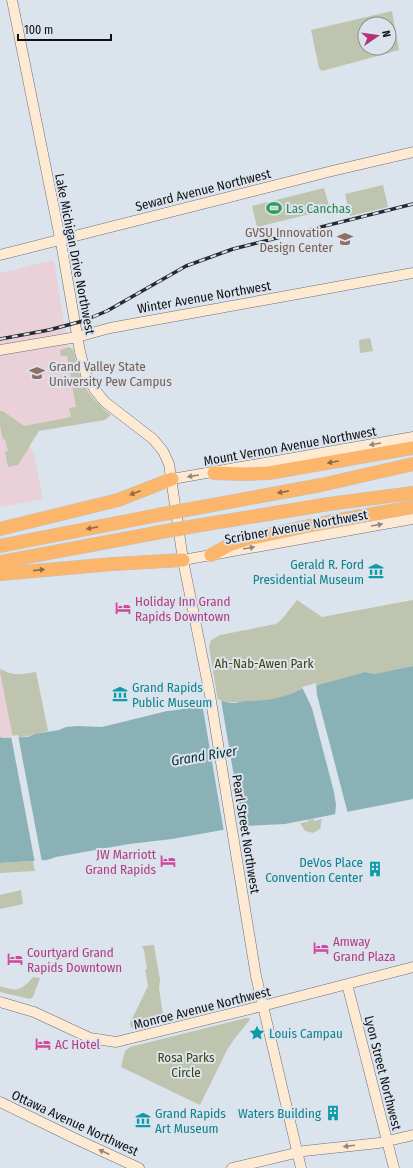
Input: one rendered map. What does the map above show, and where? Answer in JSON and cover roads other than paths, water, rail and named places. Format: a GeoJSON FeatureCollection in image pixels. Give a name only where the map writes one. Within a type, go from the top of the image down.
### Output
{"type":"FeatureCollection","features":[{"type":"Feature","properties":{"kind":"highway"},"geometry":{"type":"LineString","coordinates":[[214,473],[269,473],[413,448]]}},
{"type":"Feature","properties":{"kind":"highway"},"geometry":{"type":"LineString","coordinates":[[322,485],[354,470],[413,455]]}},
{"type":"Feature","properties":{"kind":"highway"},"geometry":{"type":"LineString","coordinates":[[0,546],[322,485],[413,464]]}},
{"type":"Feature","properties":{"kind":"highway"},"geometry":{"type":"LineString","coordinates":[[0,529],[118,500],[172,480]]}},
{"type":"Feature","properties":{"kind":"highway"},"geometry":{"type":"LineString","coordinates":[[0,562],[195,526],[329,504],[413,494]]}},
{"type":"Feature","properties":{"kind":"highway"},"geometry":{"type":"LineString","coordinates":[[329,504],[361,506],[413,502]]}},
{"type":"Feature","properties":{"kind":"highway"},"geometry":{"type":"LineString","coordinates":[[211,555],[229,545],[247,539],[333,521],[413,507]]}},
{"type":"Feature","properties":{"kind":"highway"},"geometry":{"type":"LineString","coordinates":[[0,574],[113,564],[183,560]]}},
{"type":"Feature","properties":{"kind":"street","name":"Lake Michigan Drive Northwest"},"geometry":{"type":"LineString","coordinates":[[12,0],[60,239],[77,337],[86,375],[104,402],[153,439],[163,451],[169,464],[172,480]]}},
{"type":"Feature","properties":{"kind":"street","name":"Seward Avenue Northwest"},"geometry":{"type":"LineString","coordinates":[[0,255],[413,152]]}},
{"type":"Feature","properties":{"kind":"street","name":"Winter Avenue Northwest"},"geometry":{"type":"LineString","coordinates":[[0,350],[77,337],[110,328],[413,273]]}},
{"type":"Feature","properties":{"kind":"street","name":"Mount Vernon Avenue Northwest"},"geometry":{"type":"LineString","coordinates":[[172,480],[413,436]]}},
{"type":"Feature","properties":{"kind":"street","name":"Pearl Street Northwest"},"geometry":{"type":"LineString","coordinates":[[172,480],[183,560],[210,695],[256,976],[300,1168]]}},
{"type":"Feature","properties":{"kind":"street","name":"Scribner Avenue Northwest"},"geometry":{"type":"LineString","coordinates":[[183,560],[413,519]]}},
{"type":"Feature","properties":{"kind":"street","name":"Monroe Avenue Northwest"},"geometry":{"type":"LineString","coordinates":[[0,1002],[34,1012],[90,1038],[116,1042],[413,967]]}},
{"type":"Feature","properties":{"kind":"street","name":"Lyon Street Northwest"},"geometry":{"type":"LineString","coordinates":[[346,984],[394,1168]]}},
{"type":"Feature","properties":{"kind":"street","name":"Ottawa Avenue Northwest"},"geometry":{"type":"LineString","coordinates":[[0,1102],[139,1168]]}},
{"type":"Feature","properties":{"kind":"street"},"geometry":{"type":"LineString","coordinates":[[232,1168],[297,1153],[387,1141],[413,1135]]}},
{"type":"Feature","properties":{"kind":"water","name":"Grand River"},"geometry":{"type":"Polygon","coordinates":[[[413,666],[413,799],[285,824],[245,826],[172,839],[129,844],[56,857],[47,860],[0,863],[0,737],[28,737],[66,727],[102,727],[167,711],[180,710],[213,702],[221,701],[234,703],[273,699],[286,696],[299,690],[365,672],[374,674],[413,666]]]}},
{"type":"Feature","properties":{"kind":"railway"},"geometry":{"type":"LineString","coordinates":[[0,339],[49,330],[83,321],[107,311],[186,266],[233,249],[413,204]]}},
{"type":"Feature","properties":{"kind":"place","name":"Las Canchas"},"geometry":{"type":"Point","coordinates":[274,208]}},
{"type":"Feature","properties":{"kind":"place","name":"GVSU Innovation Design Center"},"geometry":{"type":"Point","coordinates":[345,239]}},
{"type":"Feature","properties":{"kind":"place","name":"Grand Valley State University Pew Campus"},"geometry":{"type":"Point","coordinates":[37,373]}},
{"type":"Feature","properties":{"kind":"place","name":"Gerald R. Ford Presidential Museum"},"geometry":{"type":"Point","coordinates":[376,571]}},
{"type":"Feature","properties":{"kind":"place","name":"Holiday Inn Grand Rapids Downtown"},"geometry":{"type":"Point","coordinates":[123,608]}},
{"type":"Feature","properties":{"kind":"place","name":"Grand Rapids Public Museum"},"geometry":{"type":"Point","coordinates":[120,694]}},
{"type":"Feature","properties":{"kind":"place","name":"JW Marriott Grand Rapids"},"geometry":{"type":"Point","coordinates":[168,861]}},
{"type":"Feature","properties":{"kind":"place","name":"DeVos Place Convention Center"},"geometry":{"type":"Point","coordinates":[375,869]}},
{"type":"Feature","properties":{"kind":"place","name":"Amway Grand Plaza"},"geometry":{"type":"Point","coordinates":[321,948]}},
{"type":"Feature","properties":{"kind":"place","name":"Courtyard Grand Rapids Downtown"},"geometry":{"type":"Point","coordinates":[15,959]}},
{"type":"Feature","properties":{"kind":"place","name":"Louis Campau"},"geometry":{"type":"Point","coordinates":[257,1033]}},
{"type":"Feature","properties":{"kind":"place","name":"AC Hotel"},"geometry":{"type":"Point","coordinates":[43,1044]}},
{"type":"Feature","properties":{"kind":"place","name":"Waters Building"},"geometry":{"type":"Point","coordinates":[333,1113]}},
{"type":"Feature","properties":{"kind":"place","name":"Grand Rapids Art Museum"},"geometry":{"type":"Point","coordinates":[143,1120]}},
{"type":"Feature","properties":{"kind":"park label","name":"Ah-Nab-Awen Park"},"geometry":{"type":"Point","coordinates":[264,663]}},
{"type":"Feature","properties":{"kind":"park label","name":"Rosa Parks Circle"},"geometry":{"type":"Point","coordinates":[186,1064]}}]}
